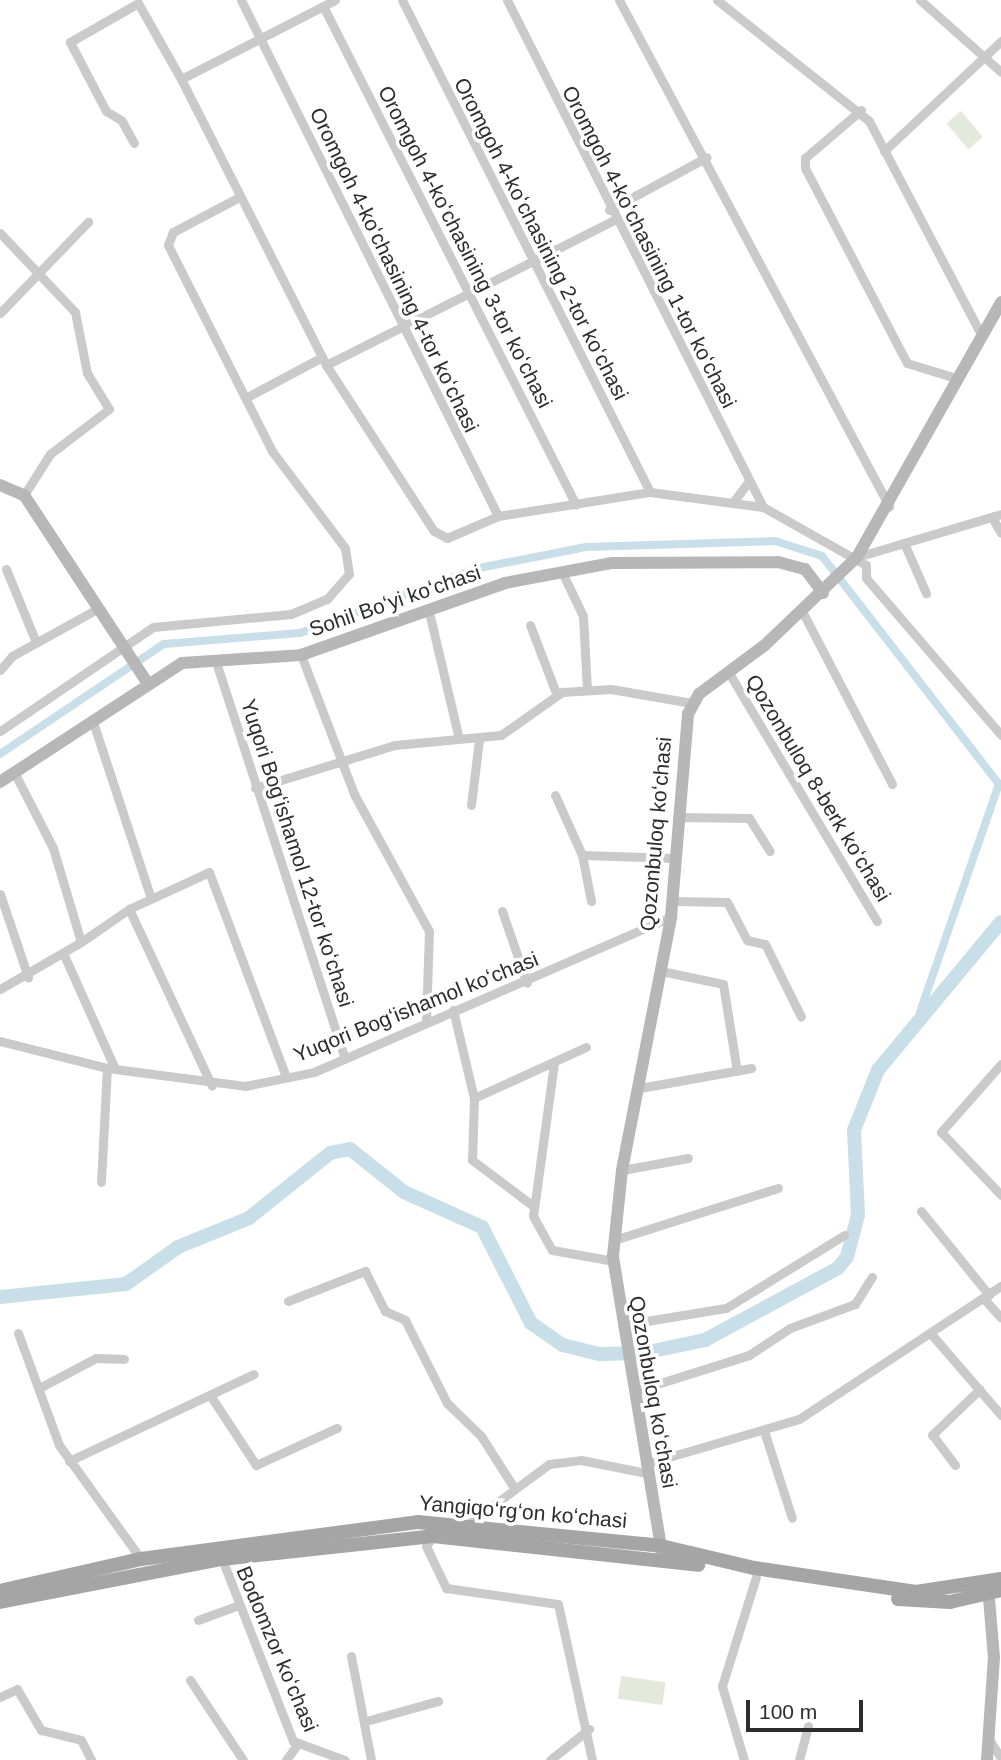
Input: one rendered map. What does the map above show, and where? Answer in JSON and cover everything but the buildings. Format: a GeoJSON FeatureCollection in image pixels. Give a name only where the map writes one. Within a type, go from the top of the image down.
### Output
{"type":"FeatureCollection","features":[{"type":"Feature","properties":{"kind":"main road"},"geometry":{"type":"LineString","coordinates":[[692,704],[828,589],[854,561],[889,506],[1001,302]]}},
{"type":"Feature","properties":{"kind":"main road"},"geometry":{"type":"LineString","coordinates":[[0,485],[24,495],[145,678]]}},
{"type":"Feature","properties":{"kind":"main road","name":"Sohil Boʻyi koʻchasi"},"geometry":{"type":"LineString","coordinates":[[0,782],[92,719],[145,678],[182,663],[301,655],[505,583],[612,563],[778,562],[805,569],[828,589]]}},
{"type":"Feature","properties":{"kind":"main road","name":"Qozonbuloq koʻchasi"},"geometry":{"type":"LineString","coordinates":[[662,1552],[645,1469],[635,1391],[622,1325],[614,1240],[622,1170],[671,917],[677,817],[692,704]]}},
{"type":"Feature","properties":{"kind":"main road","name":"Yangiqoʻrgʻon koʻchasi"},"geometry":{"type":"LineString","coordinates":[[1,1592],[141,1559],[352,1528],[468,1524],[916,1592],[995,1587]]}},
{"type":"Feature","properties":{"kind":"main road","name":"Yangiqoʻrgʻon koʻchasi"},"geometry":{"type":"LineString","coordinates":[[1,1592],[222,1559],[433,1536],[662,1552],[756,1577],[917,1602],[995,1587]]}},
{"type":"Feature","properties":{"kind":"main road"},"geometry":{"type":"LineString","coordinates":[[986,1760],[995,1587]]}},
{"type":"Feature","properties":{"kind":"street","name":"Oromgoh 4-koʻchasining 4-tor koʻchasi"},"geometry":{"type":"LineString","coordinates":[[241,0],[498,516]]}},
{"type":"Feature","properties":{"kind":"street"},"geometry":{"type":"LineString","coordinates":[[181,79],[335,0]]}},
{"type":"Feature","properties":{"kind":"street","name":"Oromgoh 4-koʻchasining 2-tor koʻchasi"},"geometry":{"type":"LineString","coordinates":[[402,0],[532,263],[650,492]]}},
{"type":"Feature","properties":{"kind":"street","name":"Oromgoh 4-koʻchasining 1-tor koʻchasi"},"geometry":{"type":"LineString","coordinates":[[507,0],[614,220],[763,507]]}},
{"type":"Feature","properties":{"kind":"street"},"geometry":{"type":"LineString","coordinates":[[619,0],[707,157],[889,506]]}},
{"type":"Feature","properties":{"kind":"street"},"geometry":{"type":"LineString","coordinates":[[717,0],[860,110],[982,336]]}},
{"type":"Feature","properties":{"kind":"street"},"geometry":{"type":"LineString","coordinates":[[920,0],[983,59],[1001,72]]}},
{"type":"Feature","properties":{"kind":"street"},"geometry":{"type":"LineString","coordinates":[[134,143],[121,120],[106,111],[69,42],[138,3],[181,79],[324,361],[440,537],[498,516],[650,492],[734,501],[763,507],[854,561],[873,587],[1001,735]]}},
{"type":"Feature","properties":{"kind":"street","name":"Oromgoh 4-koʻchasining 3-tor koʻchasi"},"geometry":{"type":"LineString","coordinates":[[323,6],[576,505]]}},
{"type":"Feature","properties":{"kind":"street"},"geometry":{"type":"LineString","coordinates":[[884,151],[1001,41]]}},
{"type":"Feature","properties":{"kind":"street"},"geometry":{"type":"LineString","coordinates":[[860,110],[805,158],[804,169],[907,363],[959,379]]}},
{"type":"Feature","properties":{"kind":"street"},"geometry":{"type":"LineString","coordinates":[[609,210],[707,157]]}},
{"type":"Feature","properties":{"kind":"street"},"geometry":{"type":"LineString","coordinates":[[0,732],[153,627],[188,620],[291,614],[327,598],[349,574],[345,548],[290,481],[167,238],[239,197]]}},
{"type":"Feature","properties":{"kind":"street"},"geometry":{"type":"LineString","coordinates":[[249,396],[469,295],[614,220]]}},
{"type":"Feature","properties":{"kind":"street"},"geometry":{"type":"LineString","coordinates":[[1,315],[37,272],[88,222]]}},
{"type":"Feature","properties":{"kind":"street"},"geometry":{"type":"LineString","coordinates":[[0,233],[75,312],[88,373],[109,410],[50,454],[24,495]]}},
{"type":"Feature","properties":{"kind":"street"},"geometry":{"type":"LineString","coordinates":[[734,501],[749,481]]}},
{"type":"Feature","properties":{"kind":"street"},"geometry":{"type":"LineString","coordinates":[[854,561],[996,515],[1001,533]]}},
{"type":"Feature","properties":{"kind":"street"},"geometry":{"type":"LineString","coordinates":[[904,543],[926,593]]}},
{"type":"Feature","properties":{"kind":"street"},"geometry":{"type":"LineString","coordinates":[[6,569],[36,642]]}},
{"type":"Feature","properties":{"kind":"street"},"geometry":{"type":"LineString","coordinates":[[562,572],[583,616],[587,690]]}},
{"type":"Feature","properties":{"kind":"street"},"geometry":{"type":"LineString","coordinates":[[0,670],[36,642],[99,608]]}},
{"type":"Feature","properties":{"kind":"street"},"geometry":{"type":"LineString","coordinates":[[429,611],[459,739]]}},
{"type":"Feature","properties":{"kind":"street"},"geometry":{"type":"LineString","coordinates":[[802,611],[892,784]]}},
{"type":"Feature","properties":{"kind":"street"},"geometry":{"type":"LineString","coordinates":[[530,625],[556,693]]}},
{"type":"Feature","properties":{"kind":"street"},"geometry":{"type":"LineString","coordinates":[[301,655],[339,759],[429,931],[426,1021]]}},
{"type":"Feature","properties":{"kind":"street","name":"Yuqori Bogʻishamol 12-tor koʻchasi"},"geometry":{"type":"LineString","coordinates":[[215,659],[345,1058]]}},
{"type":"Feature","properties":{"kind":"street","name":"Qozonbuloq 8-berk koʻchasi"},"geometry":{"type":"LineString","coordinates":[[729,673],[877,920]]}},
{"type":"Feature","properties":{"kind":"street"},"geometry":{"type":"LineString","coordinates":[[255,788],[339,759],[459,739],[479,740],[521,725],[556,693],[587,690],[692,704]]}},
{"type":"Feature","properties":{"kind":"street"},"geometry":{"type":"LineString","coordinates":[[92,719],[151,898]]}},
{"type":"Feature","properties":{"kind":"street"},"geometry":{"type":"LineString","coordinates":[[471,805],[479,740]]}},
{"type":"Feature","properties":{"kind":"street"},"geometry":{"type":"LineString","coordinates":[[14,772],[53,848],[81,942]]}},
{"type":"Feature","properties":{"kind":"street"},"geometry":{"type":"LineString","coordinates":[[555,795],[582,855],[591,901]]}},
{"type":"Feature","properties":{"kind":"street"},"geometry":{"type":"LineString","coordinates":[[677,817],[748,818],[770,851]]}},
{"type":"Feature","properties":{"kind":"street"},"geometry":{"type":"LineString","coordinates":[[582,855],[675,858]]}},
{"type":"Feature","properties":{"kind":"street"},"geometry":{"type":"LineString","coordinates":[[0,989],[28,977],[64,955],[129,909],[209,872],[286,1077]]}},
{"type":"Feature","properties":{"kind":"street"},"geometry":{"type":"LineString","coordinates":[[0,894],[28,977]]}},
{"type":"Feature","properties":{"kind":"street"},"geometry":{"type":"LineString","coordinates":[[673,901],[727,902],[747,940],[765,944],[801,1017]]}},
{"type":"Feature","properties":{"kind":"street"},"geometry":{"type":"LineString","coordinates":[[129,909],[212,1086]]}},
{"type":"Feature","properties":{"kind":"street"},"geometry":{"type":"LineString","coordinates":[[502,911],[527,983]]}},
{"type":"Feature","properties":{"kind":"street","name":"Yuqori Bogʻishamol koʻchasi"},"geometry":{"type":"LineString","coordinates":[[0,1041],[111,1069],[212,1086],[286,1077],[345,1058],[426,1021],[527,983],[671,917]]}},
{"type":"Feature","properties":{"kind":"street"},"geometry":{"type":"LineString","coordinates":[[64,955],[111,1069],[101,1182]]}},
{"type":"Feature","properties":{"kind":"street"},"geometry":{"type":"LineString","coordinates":[[661,971],[723,984],[737,1071]]}},
{"type":"Feature","properties":{"kind":"street"},"geometry":{"type":"LineString","coordinates":[[453,1010],[474,1098],[472,1160],[532,1205]]}},
{"type":"Feature","properties":{"kind":"street"},"geometry":{"type":"LineString","coordinates":[[474,1098],[586,1047]]}},
{"type":"Feature","properties":{"kind":"street"},"geometry":{"type":"LineString","coordinates":[[554,1063],[532,1205],[540,1236],[552,1250],[614,1261]]}},
{"type":"Feature","properties":{"kind":"street"},"geometry":{"type":"LineString","coordinates":[[1001,1064],[940,1132],[1001,1195]]}},
{"type":"Feature","properties":{"kind":"street"},"geometry":{"type":"LineString","coordinates":[[640,1088],[751,1068]]}},
{"type":"Feature","properties":{"kind":"street"},"geometry":{"type":"LineString","coordinates":[[622,1170],[688,1157]]}},
{"type":"Feature","properties":{"kind":"street"},"geometry":{"type":"LineString","coordinates":[[614,1240],[778,1188]]}},
{"type":"Feature","properties":{"kind":"street"},"geometry":{"type":"LineString","coordinates":[[921,1211],[1001,1318]]}},
{"type":"Feature","properties":{"kind":"street"},"geometry":{"type":"LineString","coordinates":[[622,1325],[726,1308],[844,1236]]}},
{"type":"Feature","properties":{"kind":"street"},"geometry":{"type":"LineString","coordinates":[[288,1301],[365,1271],[385,1311],[405,1320],[447,1403],[481,1436],[513,1486]]}},
{"type":"Feature","properties":{"kind":"street"},"geometry":{"type":"LineString","coordinates":[[635,1391],[749,1355],[790,1328],[855,1304],[872,1277]]}},
{"type":"Feature","properties":{"kind":"street"},"geometry":{"type":"LineString","coordinates":[[468,1524],[539,1467],[569,1460],[645,1469],[799,1419],[932,1335],[1001,1286]]}},
{"type":"Feature","properties":{"kind":"street"},"geometry":{"type":"LineString","coordinates":[[18,1333],[41,1387],[51,1428],[69,1461],[141,1559]]}},
{"type":"Feature","properties":{"kind":"street"},"geometry":{"type":"LineString","coordinates":[[932,1335],[1001,1415]]}},
{"type":"Feature","properties":{"kind":"street"},"geometry":{"type":"LineString","coordinates":[[41,1387],[96,1358],[124,1359]]}},
{"type":"Feature","properties":{"kind":"street"},"geometry":{"type":"LineString","coordinates":[[69,1461],[254,1374]]}},
{"type":"Feature","properties":{"kind":"street"},"geometry":{"type":"LineString","coordinates":[[955,1465],[932,1435],[980,1389]]}},
{"type":"Feature","properties":{"kind":"street"},"geometry":{"type":"LineString","coordinates":[[210,1395],[256,1465],[337,1428]]}},
{"type":"Feature","properties":{"kind":"street"},"geometry":{"type":"LineString","coordinates":[[764,1432],[792,1518]]}},
{"type":"Feature","properties":{"kind":"street"},"geometry":{"type":"LineString","coordinates":[[433,1536],[426,1545],[446,1588],[558,1604],[589,1729],[592,1760]]}},
{"type":"Feature","properties":{"kind":"street","name":"Bodomzor koʻchasi"},"geometry":{"type":"LineString","coordinates":[[222,1559],[297,1745],[345,1760]]}},
{"type":"Feature","properties":{"kind":"street"},"geometry":{"type":"LineString","coordinates":[[744,1760],[722,1686],[756,1577]]}},
{"type":"Feature","properties":{"kind":"street"},"geometry":{"type":"LineString","coordinates":[[198,1620],[239,1605]]}},
{"type":"Feature","properties":{"kind":"street"},"geometry":{"type":"LineString","coordinates":[[351,1656],[366,1721],[371,1760]]}},
{"type":"Feature","properties":{"kind":"street"},"geometry":{"type":"LineString","coordinates":[[190,1680],[243,1760]]}},
{"type":"Feature","properties":{"kind":"street"},"geometry":{"type":"LineString","coordinates":[[0,1697],[18,1689],[41,1730],[81,1740],[91,1760]]}},
{"type":"Feature","properties":{"kind":"street"},"geometry":{"type":"LineString","coordinates":[[366,1721],[438,1701]]}},
{"type":"Feature","properties":{"kind":"street"},"geometry":{"type":"LineString","coordinates":[[799,1760],[808,1726]]}},
{"type":"Feature","properties":{"kind":"street"},"geometry":{"type":"LineString","coordinates":[[550,1760],[589,1729]]}},
{"type":"Feature","properties":{"kind":"street"},"geometry":{"type":"LineString","coordinates":[[988,1737],[1001,1758]]}},
{"type":"Feature","properties":{"kind":"street"},"geometry":{"type":"LineString","coordinates":[[286,1760],[297,1745]]}},
{"type":"Feature","properties":{"kind":"green space"},"geometry":{"type":"Polygon","coordinates":[[[961,111],[983,137],[968,149],[946,123],[961,111]]]}},
{"type":"Feature","properties":{"kind":"green space"},"geometry":{"type":"Polygon","coordinates":[[[621,1676],[666,1682],[662,1705],[618,1699],[621,1676]]]}},
{"type":"Feature","properties":{"kind":"waterway"},"geometry":{"type":"LineString","coordinates":[[0,754],[164,644],[300,633],[479,568],[586,547],[775,541],[822,556],[1001,787]]}},
{"type":"Feature","properties":{"kind":"waterway"},"geometry":{"type":"LineString","coordinates":[[920,1012],[999,784]]}},
{"type":"Feature","properties":{"kind":"waterway"},"geometry":{"type":"LineString","coordinates":[[0,1297],[126,1284],[178,1247],[249,1218],[330,1153],[350,1149],[404,1192],[482,1227],[531,1323],[563,1345],[600,1354],[643,1353],[705,1340],[838,1268],[847,1257],[858,1215],[854,1130],[878,1070],[1001,922]]}}]}
